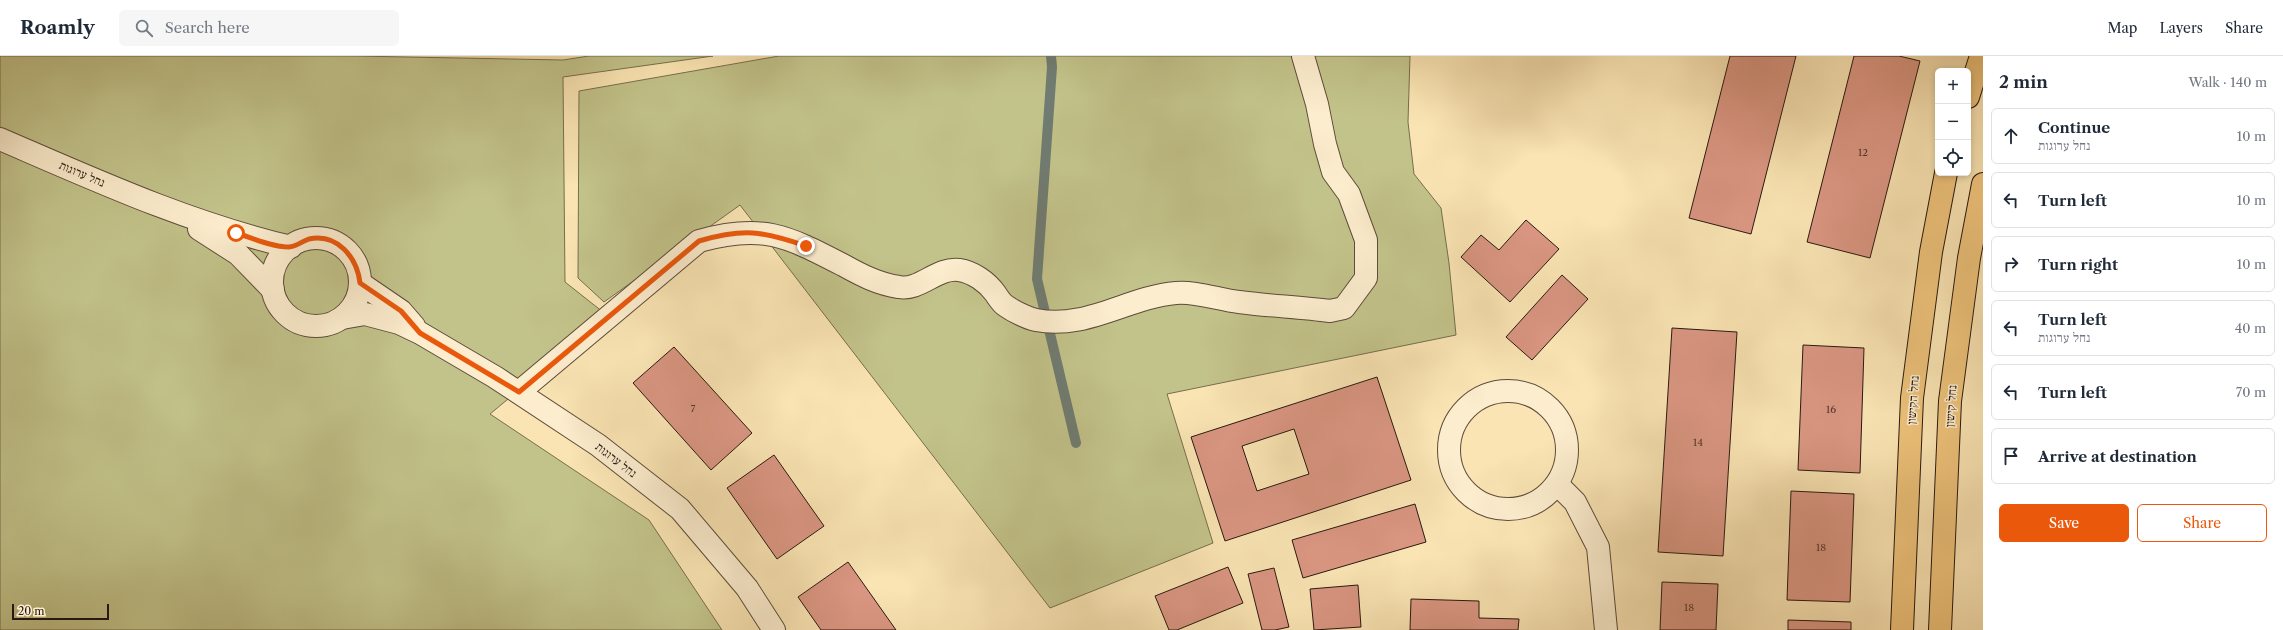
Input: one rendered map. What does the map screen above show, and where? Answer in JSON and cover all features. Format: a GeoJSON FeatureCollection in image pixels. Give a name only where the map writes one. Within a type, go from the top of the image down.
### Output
{"type":"FeatureCollection","features":[{"type":"Feature","properties":{"kind":"main road"},"geometry":{"type":"LineString","coordinates":[[1971,88],[1981,56]]}},
{"type":"Feature","properties":{"kind":"main road","name":"נחל הקישון"},"geometry":{"type":"LineString","coordinates":[[1902,630],[1912,398],[1931,252],[1945,176]]}},
{"type":"Feature","properties":{"kind":"main road","name":"נחל קישון"},"geometry":{"type":"LineString","coordinates":[[1940,630],[1950,401],[1969,258],[1983,184]]}},
{"type":"Feature","properties":{"kind":"street"},"geometry":{"type":"LineString","coordinates":[[519,392],[699,241],[727,233],[755,232],[776,236],[806,246],[876,282],[901,288],[915,286],[934,276],[958,270],[979,277],[990,286],[1004,305],[1035,320],[1063,322],[1096,316],[1148,297],[1178,292],[1240,302],[1330,311],[1344,308],[1366,278],[1366,240],[1348,194],[1333,172],[1325,144],[1317,104],[1303,56]]}},
{"type":"Feature","properties":{"kind":"street","name":"נחל ערוגות"},"geometry":{"type":"LineString","coordinates":[[0,139],[164,209],[236,233],[291,247]]}},
{"type":"Feature","properties":{"kind":"street","name":"נחל ערוגות"},"geometry":{"type":"LineString","coordinates":[[164,209],[238,254],[273,290]]}},
{"type":"Feature","properties":{"kind":"street"},"geometry":{"type":"LineString","coordinates":[[310,239],[324,239],[337,244],[348,252],[355,262],[360,283],[355,302],[342,318],[324,326],[303,324],[286,313],[277,302],[273,290],[273,275],[277,262],[291,247],[310,239]]}},
{"type":"Feature","properties":{"kind":"street","name":"נחל ערוגות"},"geometry":{"type":"LineString","coordinates":[[360,283],[401,311],[420,333]]}},
{"type":"Feature","properties":{"kind":"street","name":"נחל ערוגות"},"geometry":{"type":"LineString","coordinates":[[342,318],[365,314],[398,324],[420,333],[519,392],[598,445],[680,509],[747,588],[774,630]]}},
{"type":"Feature","properties":{"kind":"street"},"geometry":{"type":"LineString","coordinates":[[1498,392],[1518,392],[1537,399],[1550,409],[1560,422],[1566,437],[1567,453],[1565,464],[1557,484],[1536,502],[1510,510],[1483,504],[1461,487],[1450,462],[1450,435],[1463,412],[1479,399],[1498,392]]}},
{"type":"Feature","properties":{"kind":"street"},"geometry":{"type":"LineString","coordinates":[[1557,484],[1575,502],[1598,547],[1606,630]]}},
{"type":"Feature","properties":{"kind":"green space"},"geometry":{"type":"Polygon","coordinates":[[[0,56],[355,56],[563,60],[589,56],[713,56],[563,77],[565,282],[608,316],[490,414],[649,520],[722,630],[0,630],[0,56]]]}},
{"type":"Feature","properties":{"kind":"green space"},"geometry":{"type":"Polygon","coordinates":[[[779,56],[1410,56],[1408,122],[1414,174],[1441,208],[1449,263],[1456,335],[1167,394],[1213,543],[1050,608],[740,205],[604,302],[578,278],[579,91],[779,56]]]}},
{"type":"Feature","properties":{"kind":"building"},"geometry":{"type":"Polygon","coordinates":[[[1730,56],[1796,56],[1751,234],[1689,218],[1730,56]]]}},
{"type":"Feature","properties":{"kind":"building"},"geometry":{"type":"Polygon","coordinates":[[[1854,56],[1899,56],[1920,61],[1870,258],[1807,242],[1854,56]]]}},
{"type":"Feature","properties":{"kind":"building"},"geometry":{"type":"Polygon","coordinates":[[[1526,220],[1559,249],[1510,302],[1461,257],[1481,235],[1499,250],[1526,220]]]}},
{"type":"Feature","properties":{"kind":"building"},"geometry":{"type":"Polygon","coordinates":[[[1562,275],[1588,299],[1532,360],[1506,337],[1562,275]]]}},
{"type":"Feature","properties":{"kind":"building"},"geometry":{"type":"Polygon","coordinates":[[[1672,328],[1737,332],[1723,556],[1658,552],[1672,328]]]}},
{"type":"Feature","properties":{"kind":"building"},"geometry":{"type":"Polygon","coordinates":[[[1803,345],[1864,348],[1860,473],[1798,470],[1803,345]]]}},
{"type":"Feature","properties":{"kind":"building"},"geometry":{"type":"Polygon","coordinates":[[[674,347],[752,433],[711,470],[633,383],[674,347]]]}},
{"type":"Feature","properties":{"kind":"building"},"geometry":{"type":"Polygon","coordinates":[[[1377,377],[1411,480],[1225,541],[1191,437],[1377,377]],[[1294,429],[1242,446],[1257,491],[1309,474],[1294,429]]]}},
{"type":"Feature","properties":{"kind":"building"},"geometry":{"type":"Polygon","coordinates":[[[774,455],[824,526],[777,559],[727,488],[774,455]]]}},
{"type":"Feature","properties":{"kind":"building"},"geometry":{"type":"Polygon","coordinates":[[[1791,491],[1854,494],[1850,602],[1787,600],[1791,491]]]}},
{"type":"Feature","properties":{"kind":"building"},"geometry":{"type":"Polygon","coordinates":[[[1415,504],[1426,542],[1303,578],[1292,540],[1415,504]]]}},
{"type":"Feature","properties":{"kind":"building"},"geometry":{"type":"Polygon","coordinates":[[[848,562],[896,630],[821,630],[798,597],[848,562]]]}},
{"type":"Feature","properties":{"kind":"building"},"geometry":{"type":"Polygon","coordinates":[[[1228,567],[1243,603],[1177,630],[1169,630],[1155,596],[1228,567]]]}},
{"type":"Feature","properties":{"kind":"building"},"geometry":{"type":"Polygon","coordinates":[[[1274,568],[1289,627],[1275,630],[1262,630],[1248,574],[1274,568]]]}},
{"type":"Feature","properties":{"kind":"building"},"geometry":{"type":"Polygon","coordinates":[[[1662,582],[1718,584],[1716,630],[1660,630],[1662,582]]]}},
{"type":"Feature","properties":{"kind":"building"},"geometry":{"type":"Polygon","coordinates":[[[1358,585],[1361,627],[1314,630],[1310,589],[1358,585]]]}},
{"type":"Feature","properties":{"kind":"building"},"geometry":{"type":"Polygon","coordinates":[[[1411,599],[1479,601],[1479,618],[1519,619],[1518,630],[1410,630],[1411,599]]]}},
{"type":"Feature","properties":{"kind":"building"},"geometry":{"type":"Polygon","coordinates":[[[1788,620],[1851,622],[1851,630],[1788,630],[1788,620]]]}},
{"type":"Feature","properties":{"kind":"waterway"},"geometry":{"type":"LineString","coordinates":[[1051,56],[1052,67],[1037,279],[1076,443]]}},
{"type":"Feature","properties":{"kind":"route"},"geometry":{"type":"LineString","coordinates":[[236,233],[291,247],[310,239],[324,239],[337,244],[348,252],[355,262],[358,269],[360,283],[401,311],[420,333],[519,392],[699,241],[727,233],[755,232],[776,236],[806,246]]}}]}
